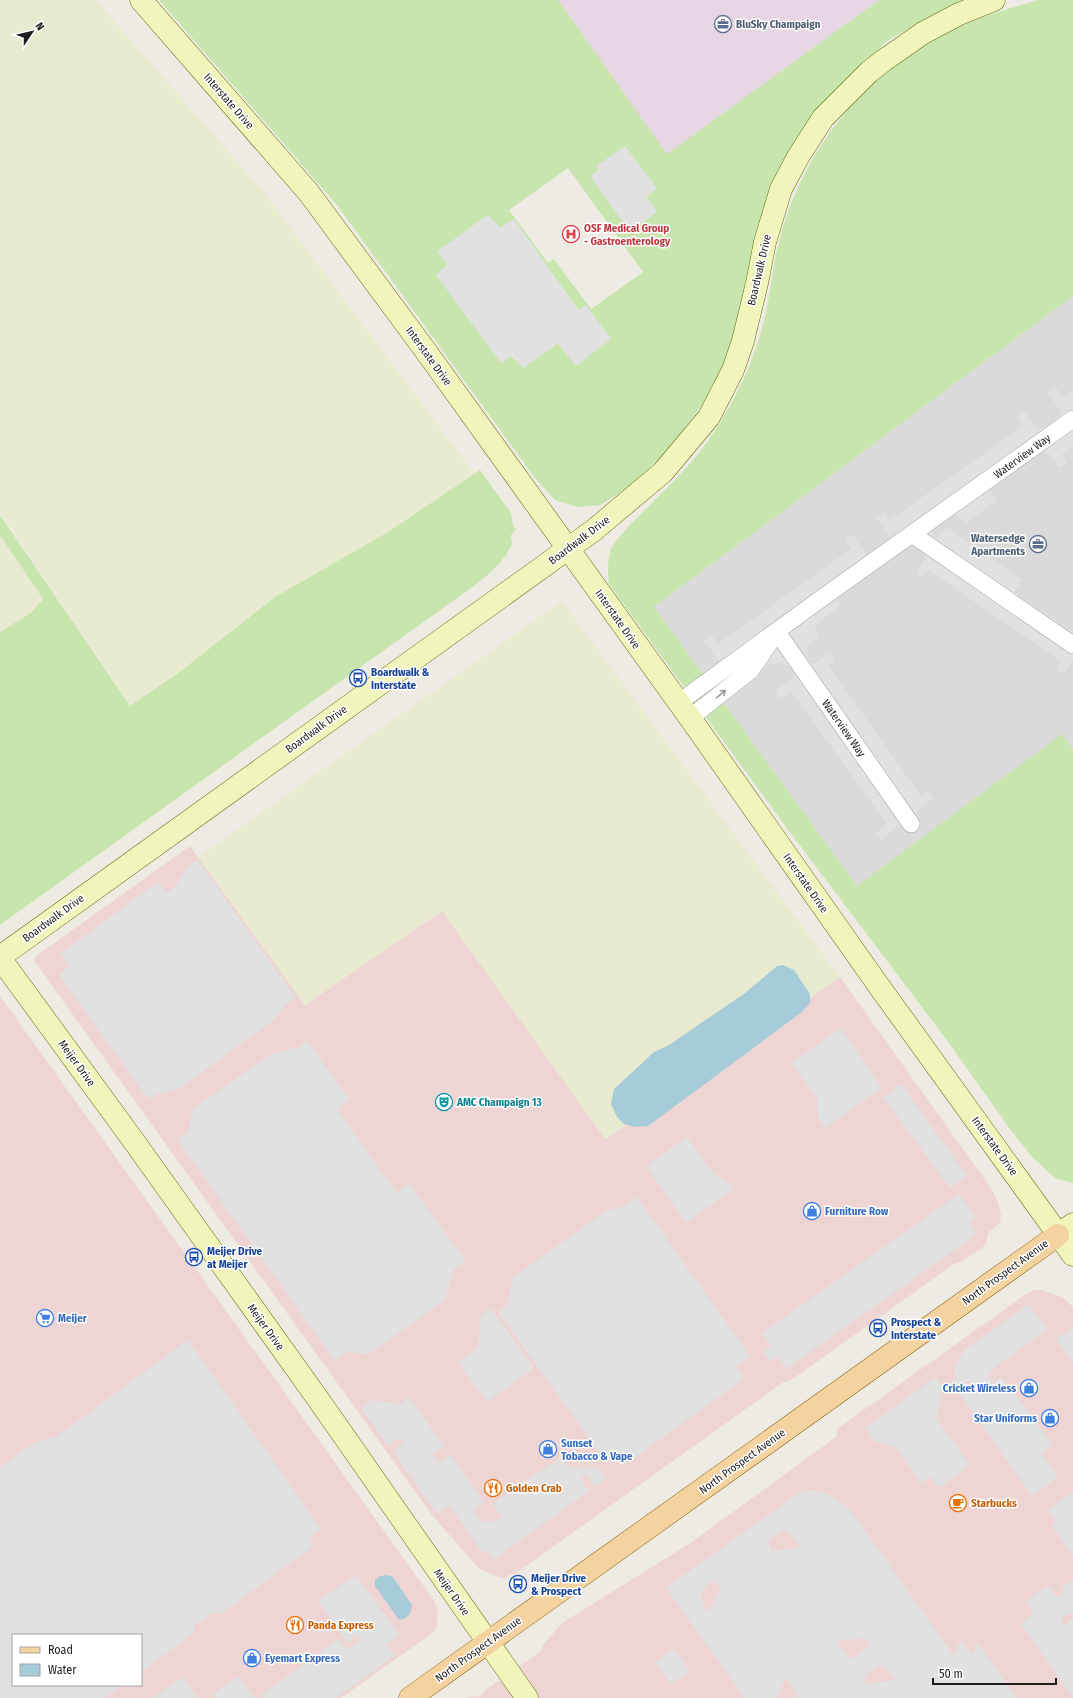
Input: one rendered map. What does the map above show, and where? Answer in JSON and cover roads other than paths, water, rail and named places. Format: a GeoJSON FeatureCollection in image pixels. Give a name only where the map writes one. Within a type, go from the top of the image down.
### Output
{"type":"FeatureCollection","features":[{"type":"Feature","properties":{"kind":"main road","name":"North Prospect Avenue"},"geometry":{"type":"LineString","coordinates":[[410,1698],[1065,1229]]}},
{"type":"Feature","properties":{"kind":"street","name":"Interstate Drive"},"geometry":{"type":"LineString","coordinates":[[141,0],[309,193],[568,548],[876,982],[1065,1229],[1073,1255]]}},
{"type":"Feature","properties":{"kind":"street","name":"Boardwalk Drive"},"geometry":{"type":"LineString","coordinates":[[0,957],[594,530],[663,472],[709,417],[733,370],[743,340],[765,242],[781,189],[798,157],[823,118],[874,68],[923,33],[959,14],[994,0]]}},
{"type":"Feature","properties":{"kind":"street","name":"Waterview Way"},"geometry":{"type":"LineString","coordinates":[[684,710],[777,632],[822,598],[1073,419]]}},
{"type":"Feature","properties":{"kind":"street"},"geometry":{"type":"LineString","coordinates":[[912,534],[1073,645]]}},
{"type":"Feature","properties":{"kind":"street","name":"Waterview Way"},"geometry":{"type":"LineString","coordinates":[[777,632],[910,824]]}},
{"type":"Feature","properties":{"kind":"street","name":"Meijer Drive"},"geometry":{"type":"LineString","coordinates":[[0,957],[134,1140],[527,1698]]}},
{"type":"Feature","properties":{"kind":"water"},"geometry":{"type":"Polygon","coordinates":[[[783,965],[794,970],[810,994],[810,1003],[802,1012],[648,1126],[636,1127],[624,1124],[617,1117],[611,1104],[614,1089],[654,1052],[669,1045],[745,993],[777,966],[783,965]]]}},
{"type":"Feature","properties":{"kind":"water"},"geometry":{"type":"Polygon","coordinates":[[[387,1575],[393,1577],[412,1605],[410,1614],[404,1619],[399,1620],[375,1586],[375,1580],[380,1576],[387,1575]]]}},
{"type":"Feature","properties":{"kind":"place","name":"BluSky Champaign"},"geometry":{"type":"Point","coordinates":[723,24]}},
{"type":"Feature","properties":{"kind":"place","name":"OSF Medical Group - Gastroenterology"},"geometry":{"type":"Point","coordinates":[571,234]}},
{"type":"Feature","properties":{"kind":"place","name":"Watersedge Apartments"},"geometry":{"type":"Point","coordinates":[1038,544]}},
{"type":"Feature","properties":{"kind":"place","name":"Boardwalk & Interstate"},"geometry":{"type":"Point","coordinates":[358,678]}},
{"type":"Feature","properties":{"kind":"place","name":"AMC Champaign 13"},"geometry":{"type":"Point","coordinates":[444,1102]}},
{"type":"Feature","properties":{"kind":"place","name":"Furniture Row"},"geometry":{"type":"Point","coordinates":[812,1211]}},
{"type":"Feature","properties":{"kind":"place","name":"Meijer Drive at Meijer"},"geometry":{"type":"Point","coordinates":[194,1257]}},
{"type":"Feature","properties":{"kind":"place","name":"Meijer"},"geometry":{"type":"Point","coordinates":[45,1318]}},
{"type":"Feature","properties":{"kind":"place","name":"Prospect & Interstate"},"geometry":{"type":"Point","coordinates":[878,1328]}},
{"type":"Feature","properties":{"kind":"place","name":"Cricket Wireless"},"geometry":{"type":"Point","coordinates":[1029,1388]}},
{"type":"Feature","properties":{"kind":"place","name":"Star Uniforms"},"geometry":{"type":"Point","coordinates":[1050,1418]}},
{"type":"Feature","properties":{"kind":"place","name":"Sunset Tobacco & Vape"},"geometry":{"type":"Point","coordinates":[548,1449]}},
{"type":"Feature","properties":{"kind":"place","name":"Golden Crab"},"geometry":{"type":"Point","coordinates":[493,1488]}},
{"type":"Feature","properties":{"kind":"place","name":"Starbucks"},"geometry":{"type":"Point","coordinates":[958,1503]}},
{"type":"Feature","properties":{"kind":"place","name":"Meijer Drive & Prospect"},"geometry":{"type":"Point","coordinates":[518,1584]}},
{"type":"Feature","properties":{"kind":"place","name":"Panda Express"},"geometry":{"type":"Point","coordinates":[295,1625]}},
{"type":"Feature","properties":{"kind":"place","name":"Eyemart Express"},"geometry":{"type":"Point","coordinates":[252,1658]}}]}
